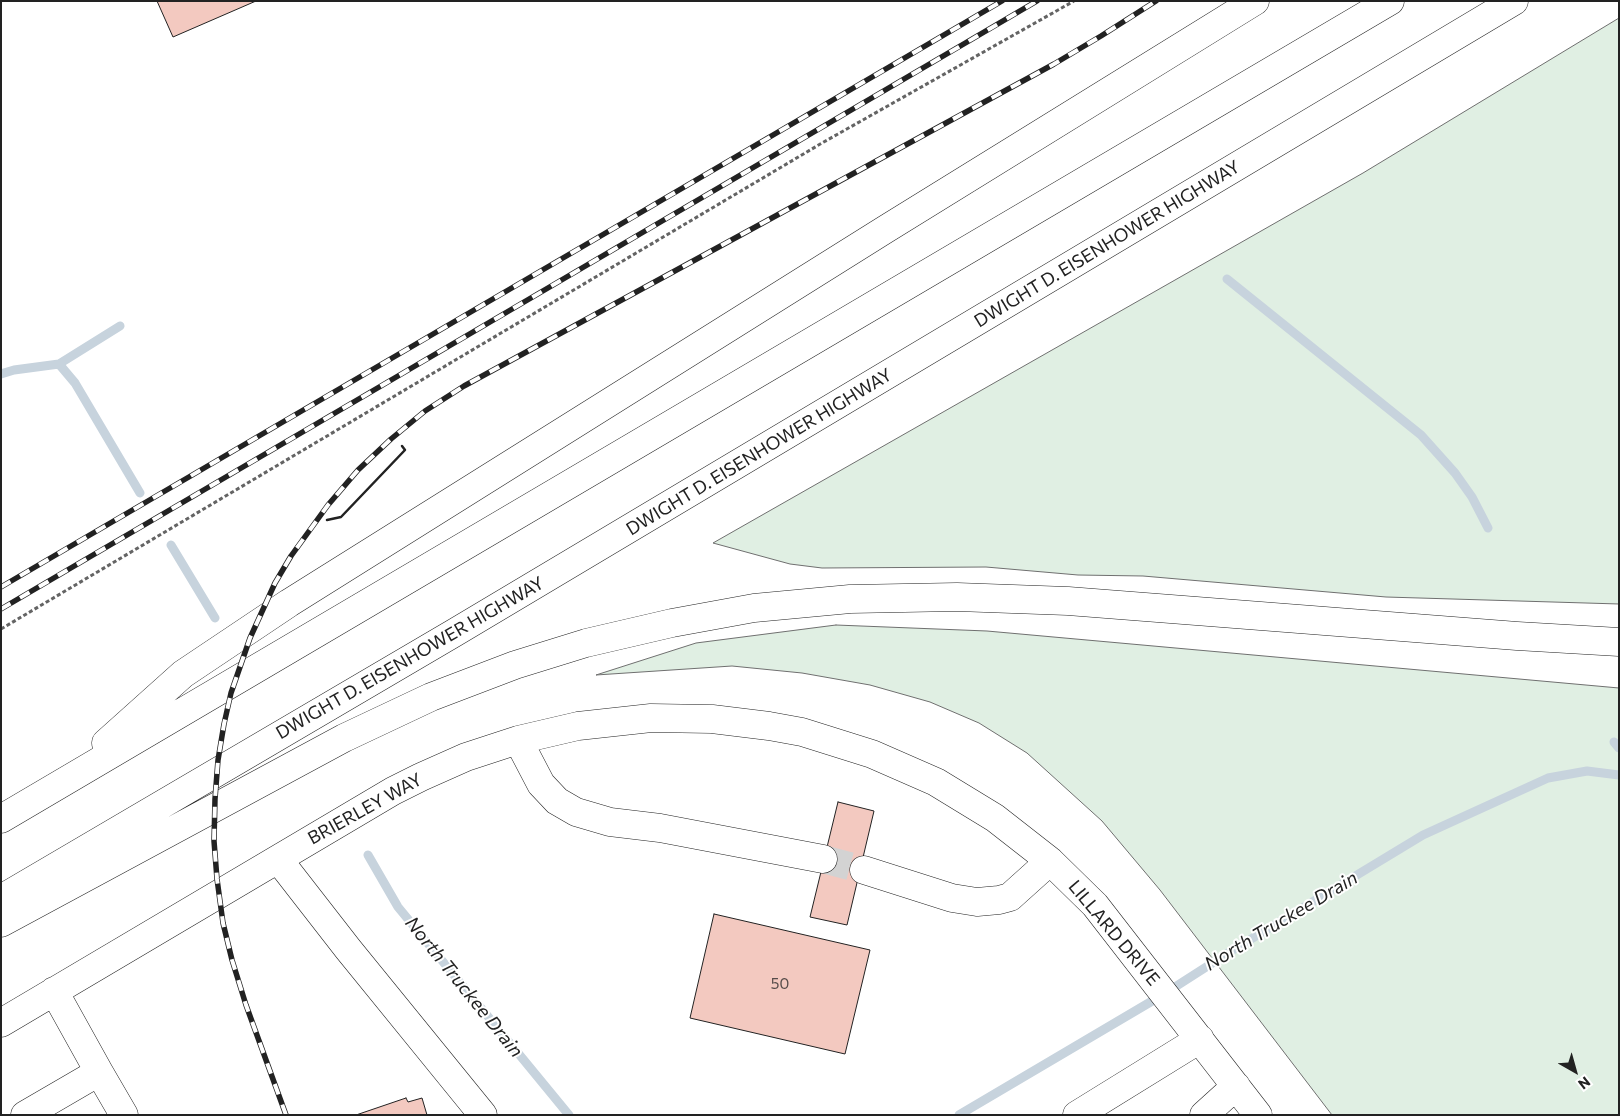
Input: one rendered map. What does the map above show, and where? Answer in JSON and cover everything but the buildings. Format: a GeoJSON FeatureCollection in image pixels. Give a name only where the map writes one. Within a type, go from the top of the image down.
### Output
{"type":"FeatureCollection","features":[{"type":"Feature","properties":{"kind":"main road"},"geometry":{"type":"LineString","coordinates":[[63,782],[183,674],[289,604],[886,229],[1255,1]]}},
{"type":"Feature","properties":{"kind":"main road"},"geometry":{"type":"LineString","coordinates":[[1,819],[1390,1]]}},
{"type":"Feature","properties":{"kind":"main road","name":"DWIGHT D. EISENHOWER HIGHWAY"},"geometry":{"type":"LineString","coordinates":[[1,899],[454,633],[1514,1]]}},
{"type":"Feature","properties":{"kind":"main road"},"geometry":{"type":"LineString","coordinates":[[1,924],[344,738],[431,697],[515,665],[586,643],[672,623],[754,608],[850,599],[994,598],[1068,601],[1517,636],[1619,642]]}},
{"type":"Feature","properties":{"kind":"main road","name":"BRIERLEY WAY"},"geometry":{"type":"LineString","coordinates":[[1,1022],[386,796],[421,777],[466,757],[518,740],[578,726],[651,718],[712,719],[769,726]]}},
{"type":"Feature","properties":{"kind":"main road","name":"LILLARD DRIVE"},"geometry":{"type":"LineString","coordinates":[[769,726],[802,732],[872,754],[936,782],[996,818],[1050,861],[1095,905],[1258,1115]]}},
{"type":"Feature","properties":{"kind":"main road"},"geometry":{"type":"LineString","coordinates":[[518,740],[541,784],[557,802],[576,812],[610,822],[660,828],[823,859]]}},
{"type":"Feature","properties":{"kind":"main road"},"geometry":{"type":"LineString","coordinates":[[278,859],[348,949],[483,1115]]}},
{"type":"Feature","properties":{"kind":"main road"},"geometry":{"type":"LineString","coordinates":[[864,870],[952,898],[977,902],[1010,897],[1050,861]]}},
{"type":"Feature","properties":{"kind":"main road"},"geometry":{"type":"LineString","coordinates":[[54,991],[124,1115]]}},
{"type":"Feature","properties":{"kind":"main road"},"geometry":{"type":"LineString","coordinates":[[1078,1115],[1200,1039]]}},
{"type":"Feature","properties":{"kind":"main road"},"geometry":{"type":"LineString","coordinates":[[25,1115],[99,1072]]}},
{"type":"Feature","properties":{"kind":"main road"},"geometry":{"type":"LineString","coordinates":[[1204,1115],[1236,1086]]}},
{"type":"Feature","properties":{"kind":"path"},"geometry":{"type":"LineString","coordinates":[[1,629],[814,148],[1074,1]]}},
{"type":"Feature","properties":{"kind":"green space"},"geometry":{"type":"Polygon","coordinates":[[[1619,18],[1619,604],[1386,597],[1143,576],[1078,575],[986,567],[822,568],[790,564],[713,543],[1363,173],[1619,18]]]}},
{"type":"Feature","properties":{"kind":"green space"},"geometry":{"type":"Polygon","coordinates":[[[836,625],[987,631],[1619,688],[1619,1115],[1332,1115],[1160,890],[1102,821],[1027,753],[979,723],[930,702],[870,685],[802,673],[732,666],[596,675],[696,643],[836,625]]]}},
{"type":"Feature","properties":{"kind":"waterway"},"geometry":{"type":"LineString","coordinates":[[1227,279],[1421,435],[1455,473],[1472,497],[1488,528]]}},
{"type":"Feature","properties":{"kind":"waterway"},"geometry":{"type":"LineString","coordinates":[[1,374],[14,370],[59,364],[120,326]]}},
{"type":"Feature","properties":{"kind":"waterway","name":"North Truckee Drain"},"geometry":{"type":"LineString","coordinates":[[59,364],[75,383],[140,493]]}},
{"type":"Feature","properties":{"kind":"waterway","name":"North Truckee Drain"},"geometry":{"type":"LineString","coordinates":[[171,545],[215,618]]}},
{"type":"Feature","properties":{"kind":"waterway"},"geometry":{"type":"LineString","coordinates":[[1614,742],[1619,748]]}},
{"type":"Feature","properties":{"kind":"waterway","name":"North Truckee Drain"},"geometry":{"type":"LineString","coordinates":[[959,1115],[1164,994],[1423,835],[1548,778],[1587,771],[1619,775]]}},
{"type":"Feature","properties":{"kind":"waterway","name":"North Truckee Drain"},"geometry":{"type":"LineString","coordinates":[[368,855],[398,907],[569,1115]]}},
{"type":"Feature","properties":{"kind":"tunnel"},"geometry":{"type":"LineString","coordinates":[[823,859],[864,870]]}},
{"type":"Feature","properties":{"kind":"railway"},"geometry":{"type":"LineString","coordinates":[[1,587],[1002,1]]}},
{"type":"Feature","properties":{"kind":"railway"},"geometry":{"type":"LineString","coordinates":[[1,609],[1037,1]]}},
{"type":"Feature","properties":{"kind":"railway"},"geometry":{"type":"LineString","coordinates":[[286,1115],[246,1005],[223,923],[214,841],[215,799],[218,760],[224,724],[231,693],[250,638],[275,583],[291,556],[328,505],[358,470],[391,439],[425,411],[464,386],[1054,64],[1156,1]]}},
{"type":"Feature","properties":{"kind":"wall"},"geometry":{"type":"LineString","coordinates":[[327,520],[341,517],[405,450],[402,446]]}}]}
